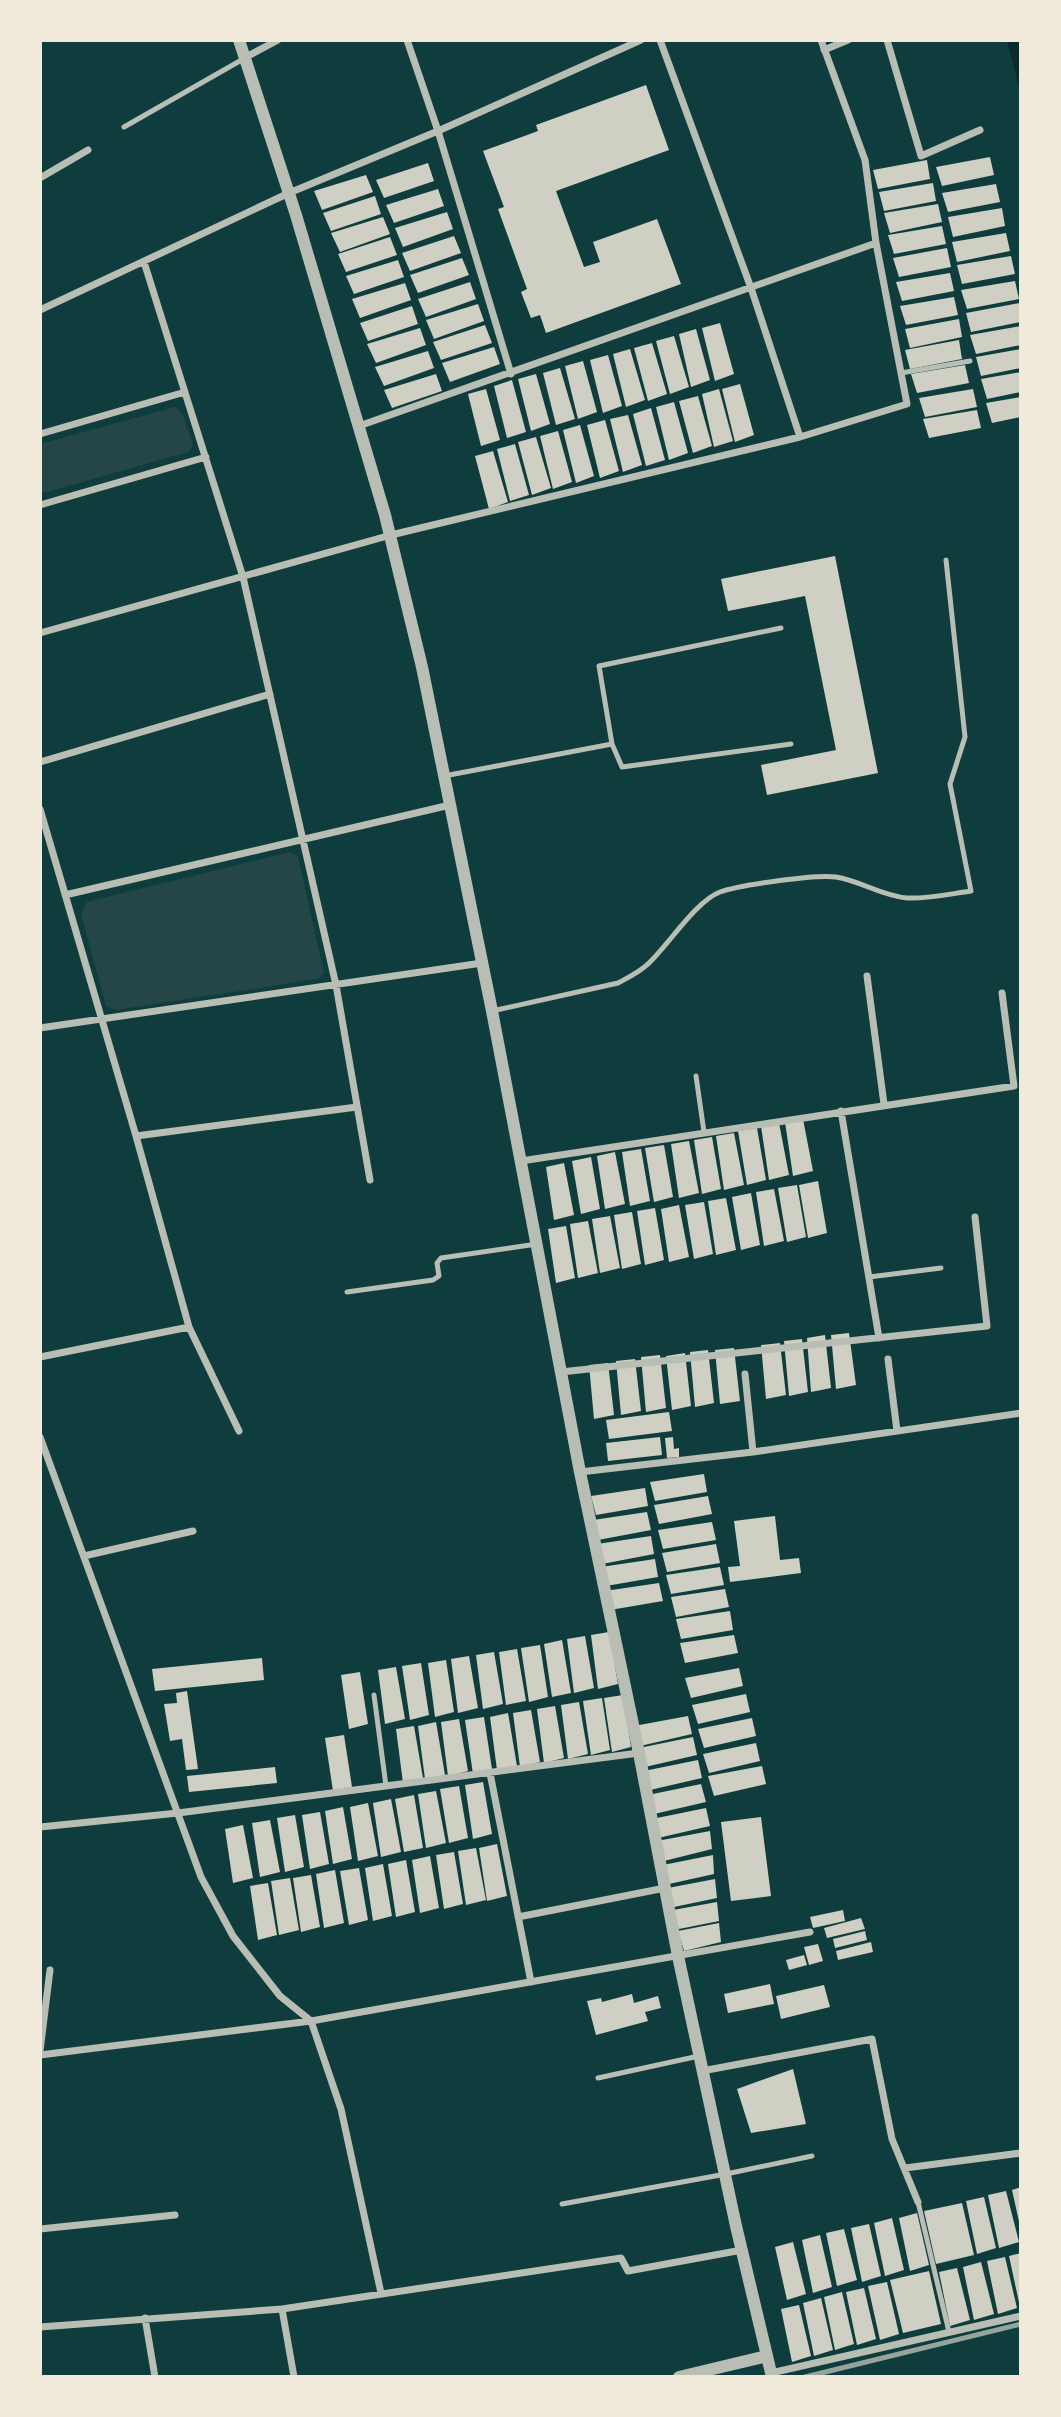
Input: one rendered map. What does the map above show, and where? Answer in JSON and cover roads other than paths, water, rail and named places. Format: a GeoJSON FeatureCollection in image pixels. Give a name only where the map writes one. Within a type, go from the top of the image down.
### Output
{"type":"FeatureCollection","features":[{"type":"Feature","properties":{"kind":"street"},"geometry":{"type":"LineString","coordinates":[[239,40],[289,193],[391,535],[422,667],[678,1956],[772,2375],[1021,2316]]}},
{"type":"Feature","properties":{"kind":"street"},"geometry":{"type":"LineString","coordinates":[[246,57],[278,40]]}},
{"type":"Feature","properties":{"kind":"street"},"geometry":{"type":"LineString","coordinates":[[407,40],[438,131],[511,374]]}},
{"type":"Feature","properties":{"kind":"street"},"geometry":{"type":"LineString","coordinates":[[40,310],[289,193],[438,131],[641,40]]}},
{"type":"Feature","properties":{"kind":"street"},"geometry":{"type":"LineString","coordinates":[[660,40],[751,288],[800,437]]}},
{"type":"Feature","properties":{"kind":"street"},"geometry":{"type":"LineString","coordinates":[[40,633],[391,535],[800,437],[906,404],[876,243],[865,160],[821,40]]}},
{"type":"Feature","properties":{"kind":"street"},"geometry":{"type":"LineString","coordinates":[[824,50],[848,40]]}},
{"type":"Feature","properties":{"kind":"street"},"geometry":{"type":"LineString","coordinates":[[887,40],[921,156],[980,130]]}},
{"type":"Feature","properties":{"kind":"street"},"geometry":{"type":"LineString","coordinates":[[40,178],[88,150]]}},
{"type":"Feature","properties":{"kind":"street"},"geometry":{"type":"LineString","coordinates":[[359,426],[876,243]]}},
{"type":"Feature","properties":{"kind":"street"},"geometry":{"type":"LineString","coordinates":[[144,262],[243,577],[335,985],[370,1180]]}},
{"type":"Feature","properties":{"kind":"street"},"geometry":{"type":"LineString","coordinates":[[40,434],[185,392]]}},
{"type":"Feature","properties":{"kind":"street"},"geometry":{"type":"LineString","coordinates":[[40,505],[206,457]]}},
{"type":"Feature","properties":{"kind":"street"},"geometry":{"type":"LineString","coordinates":[[40,762],[270,694]]}},
{"type":"Feature","properties":{"kind":"street"},"geometry":{"type":"LineString","coordinates":[[65,895],[450,805]]}},
{"type":"Feature","properties":{"kind":"street"},"geometry":{"type":"LineString","coordinates":[[40,809],[189,1327],[240,1431]]}},
{"type":"Feature","properties":{"kind":"street"},"geometry":{"type":"LineString","coordinates":[[40,1028],[482,963]]}},
{"type":"Feature","properties":{"kind":"street"},"geometry":{"type":"LineString","coordinates":[[867,976],[884,1104]]}},
{"type":"Feature","properties":{"kind":"street"},"geometry":{"type":"LineString","coordinates":[[521,1161],[1014,1086],[1002,993]]}},
{"type":"Feature","properties":{"kind":"street"},"geometry":{"type":"LineString","coordinates":[[136,1136],[357,1107]]}},
{"type":"Feature","properties":{"kind":"street"},"geometry":{"type":"LineString","coordinates":[[842,1111],[879,1338]]}},
{"type":"Feature","properties":{"kind":"street"},"geometry":{"type":"LineString","coordinates":[[560,1372],[987,1326],[975,1217]]}},
{"type":"Feature","properties":{"kind":"street"},"geometry":{"type":"LineString","coordinates":[[40,1357],[189,1327]]}},
{"type":"Feature","properties":{"kind":"street"},"geometry":{"type":"LineString","coordinates":[[888,1359],[897,1431]]}},
{"type":"Feature","properties":{"kind":"street"},"geometry":{"type":"LineString","coordinates":[[745,1374],[753,1452]]}},
{"type":"Feature","properties":{"kind":"street"},"geometry":{"type":"LineString","coordinates":[[580,1472],[753,1452],[1021,1413]]}},
{"type":"Feature","properties":{"kind":"street"},"geometry":{"type":"LineString","coordinates":[[40,1437],[201,1877],[233,1936],[280,1996],[311,2021],[341,2109],[381,2293]]}},
{"type":"Feature","properties":{"kind":"street"},"geometry":{"type":"LineString","coordinates":[[84,1556],[193,1531]]}},
{"type":"Feature","properties":{"kind":"street"},"geometry":{"type":"LineString","coordinates":[[40,1826],[178,1813],[639,1754]]}},
{"type":"Feature","properties":{"kind":"street"},"geometry":{"type":"LineString","coordinates":[[489,1773],[531,1982]]}},
{"type":"Feature","properties":{"kind":"street"},"geometry":{"type":"LineString","coordinates":[[518,1917],[665,1888]]}},
{"type":"Feature","properties":{"kind":"street"},"geometry":{"type":"LineString","coordinates":[[50,1970],[40,2053],[311,2021],[810,1932]]}},
{"type":"Feature","properties":{"kind":"street"},"geometry":{"type":"LineString","coordinates":[[702,2071],[872,2039],[892,2139],[918,2202]]}},
{"type":"Feature","properties":{"kind":"street"},"geometry":{"type":"LineString","coordinates":[[905,2168],[1021,2153]]}},
{"type":"Feature","properties":{"kind":"street"},"geometry":{"type":"LineString","coordinates":[[40,2229],[175,2215]]}},
{"type":"Feature","properties":{"kind":"street"},"geometry":{"type":"LineString","coordinates":[[40,2327],[282,2309],[621,2258],[628,2271],[742,2250]]}},
{"type":"Feature","properties":{"kind":"street"},"geometry":{"type":"LineString","coordinates":[[282,2309],[294,2377]]}},
{"type":"Feature","properties":{"kind":"street"},"geometry":{"type":"LineString","coordinates":[[145,2318],[155,2377]]}},
{"type":"Feature","properties":{"kind":"street"},"geometry":{"type":"LineString","coordinates":[[679,2377],[767,2356]]}},
{"type":"Feature","properties":{"kind":"lane"},"geometry":{"type":"LineString","coordinates":[[124,127],[246,57]]}},
{"type":"Feature","properties":{"kind":"lane"},"geometry":{"type":"LineString","coordinates":[[901,373],[970,360]]}},
{"type":"Feature","properties":{"kind":"lane"},"geometry":{"type":"LineString","coordinates":[[492,1011],[618,983],[636,974],[704,901],[719,892],[816,876],[836,877],[890,896],[907,898],[971,891],[950,784],[965,737],[946,560]]}},
{"type":"Feature","properties":{"kind":"lane"},"geometry":{"type":"LineString","coordinates":[[781,628],[599,666],[612,744],[622,767],[790,744]]}},
{"type":"Feature","properties":{"kind":"lane"},"geometry":{"type":"LineString","coordinates":[[444,776],[612,744]]}},
{"type":"Feature","properties":{"kind":"lane"},"geometry":{"type":"LineString","coordinates":[[696,1076],[704,1132]]}},
{"type":"Feature","properties":{"kind":"lane"},"geometry":{"type":"LineString","coordinates":[[347,1292],[433,1280],[439,1276],[437,1263],[441,1258],[537,1244]]}},
{"type":"Feature","properties":{"kind":"lane"},"geometry":{"type":"LineString","coordinates":[[869,1277],[941,1268]]}},
{"type":"Feature","properties":{"kind":"lane"},"geometry":{"type":"LineString","coordinates":[[374,1695],[386,1786]]}},
{"type":"Feature","properties":{"kind":"lane"},"geometry":{"type":"LineString","coordinates":[[598,2078],[699,2056]]}},
{"type":"Feature","properties":{"kind":"lane"},"geometry":{"type":"LineString","coordinates":[[562,2204],[812,2156]]}},
{"type":"Feature","properties":{"kind":"lane"},"geometry":{"type":"LineString","coordinates":[[918,2202],[949,2332]]}},
{"type":"Feature","properties":{"kind":"railway"},"geometry":{"type":"LineString","coordinates":[[805,2377],[1021,2324]]}}]}
